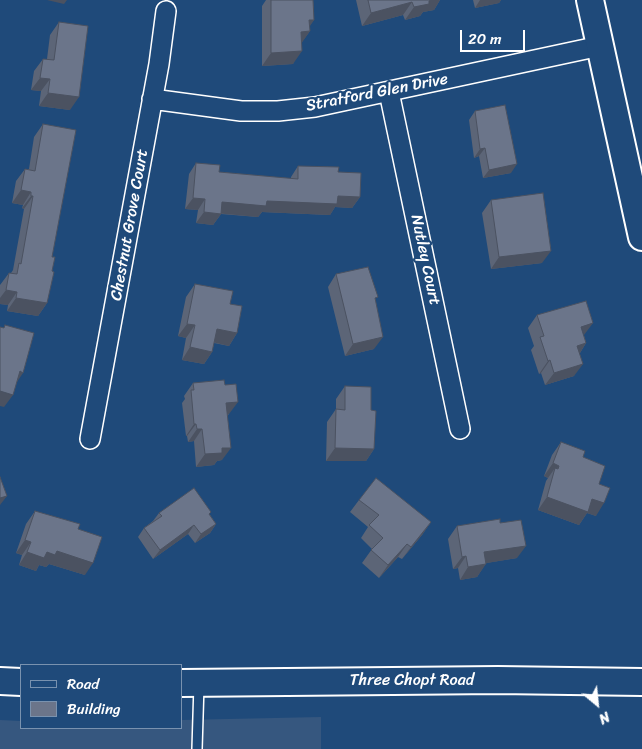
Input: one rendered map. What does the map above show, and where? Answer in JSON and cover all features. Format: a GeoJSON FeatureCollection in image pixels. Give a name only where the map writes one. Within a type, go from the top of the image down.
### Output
{"type":"FeatureCollection","features":[{"type":"Feature","properties":{"kind":"main road"},"geometry":{"type":"LineString","coordinates":[[590,0],[642,237]]}},
{"type":"Feature","properties":{"kind":"main road","name":"Three Chopt Road"},"geometry":{"type":"LineString","coordinates":[[190,683],[498,680],[642,682]]}},
{"type":"Feature","properties":{"kind":"main road"},"geometry":{"type":"LineString","coordinates":[[0,682],[20,682]]}},
{"type":"Feature","properties":{"kind":"street","name":"Chestnut Grove Court"},"geometry":{"type":"LineString","coordinates":[[90,438],[152,99],[166,11]]}},
{"type":"Feature","properties":{"kind":"street","name":"Stratford Glen Drive"},"geometry":{"type":"LineString","coordinates":[[152,99],[215,109],[278,111],[324,105],[389,92],[600,46]]}},
{"type":"Feature","properties":{"kind":"street","name":"Nutley Court"},"geometry":{"type":"LineString","coordinates":[[389,92],[460,429]]}},
{"type":"Feature","properties":{"kind":"lane"},"geometry":{"type":"LineString","coordinates":[[190,683],[198,749]]}},
{"type":"Feature","properties":{"kind":"shaded area"},"geometry":{"type":"Polygon","coordinates":[[[321,717],[321,749],[0,749],[0,720],[20,721],[20,729],[182,729],[182,720],[321,717]]]}},
{"type":"Feature","properties":{"kind":"building"},"geometry":{"type":"Polygon","coordinates":[[[271,0],[313,0],[314,20],[309,20],[310,31],[301,32],[302,51],[271,53],[271,0]]]}},
{"type":"Feature","properties":{"kind":"building"},"geometry":{"type":"Polygon","coordinates":[[[368,0],[431,0],[429,4],[414,7],[412,2],[371,13],[368,0]]]}},
{"type":"Feature","properties":{"kind":"building"},"geometry":{"type":"Polygon","coordinates":[[[59,22],[88,26],[79,97],[48,93],[50,79],[40,78],[43,59],[54,60],[59,22]]]}},
{"type":"Feature","properties":{"kind":"building"},"geometry":{"type":"Polygon","coordinates":[[[505,105],[517,164],[489,170],[485,148],[480,149],[475,111],[505,105]]]}},
{"type":"Feature","properties":{"kind":"building"},"geometry":{"type":"Polygon","coordinates":[[[43,124],[76,130],[52,257],[55,257],[52,271],[54,272],[47,303],[16,298],[17,292],[6,290],[9,273],[17,274],[19,263],[21,264],[33,196],[31,196],[31,192],[21,190],[25,169],[35,171],[43,124]]]}},
{"type":"Feature","properties":{"kind":"building"},"geometry":{"type":"Polygon","coordinates":[[[196,163],[220,165],[219,172],[298,179],[298,166],[339,167],[338,172],[361,173],[360,197],[338,196],[337,204],[267,201],[266,206],[222,202],[221,214],[204,212],[205,199],[193,198],[196,163]]]}},
{"type":"Feature","properties":{"kind":"building"},"geometry":{"type":"Polygon","coordinates":[[[543,193],[551,251],[499,257],[491,200],[543,193]]]}},
{"type":"Feature","properties":{"kind":"building"},"geometry":{"type":"Polygon","coordinates":[[[368,267],[378,297],[375,298],[383,337],[353,344],[336,274],[368,267]]]}},
{"type":"Feature","properties":{"kind":"building"},"geometry":{"type":"Polygon","coordinates":[[[195,284],[233,291],[230,304],[242,306],[237,333],[217,329],[212,352],[190,347],[195,325],[187,324],[195,284]]]}},
{"type":"Feature","properties":{"kind":"building"},"geometry":{"type":"Polygon","coordinates":[[[586,301],[593,323],[581,327],[586,343],[577,346],[583,364],[554,373],[540,337],[544,336],[537,315],[586,301]]]}},
{"type":"Feature","properties":{"kind":"building"},"geometry":{"type":"Polygon","coordinates":[[[5,325],[34,333],[23,373],[20,371],[13,395],[0,391],[0,327],[4,328],[5,325]]]}},
{"type":"Feature","properties":{"kind":"building"},"geometry":{"type":"Polygon","coordinates":[[[224,380],[225,385],[236,384],[238,402],[226,403],[231,448],[222,448],[222,453],[205,454],[202,429],[197,429],[196,424],[194,424],[191,390],[194,390],[193,383],[224,380]]]}},
{"type":"Feature","properties":{"kind":"building"},"geometry":{"type":"Polygon","coordinates":[[[345,386],[371,387],[371,410],[376,411],[374,449],[335,448],[336,409],[345,410],[345,386]]]}},
{"type":"Feature","properties":{"kind":"building"},"geometry":{"type":"Polygon","coordinates":[[[561,442],[585,451],[583,457],[605,466],[599,484],[610,488],[604,503],[592,499],[588,512],[547,497],[555,468],[558,469],[559,466],[553,463],[561,442]]]}},
{"type":"Feature","properties":{"kind":"building"},"geometry":{"type":"Polygon","coordinates":[[[0,477],[7,496],[0,498],[0,477]]]}},
{"type":"Feature","properties":{"kind":"building"},"geometry":{"type":"Polygon","coordinates":[[[376,478],[431,522],[411,547],[407,544],[388,565],[371,550],[383,538],[369,525],[379,515],[359,500],[376,478]]]}},
{"type":"Feature","properties":{"kind":"building"},"geometry":{"type":"Polygon","coordinates":[[[194,488],[211,512],[209,514],[216,524],[201,534],[194,525],[160,550],[144,528],[162,516],[159,513],[194,488]]]}},
{"type":"Feature","properties":{"kind":"building"},"geometry":{"type":"Polygon","coordinates":[[[35,511],[80,524],[78,529],[102,537],[93,563],[57,551],[55,555],[47,552],[44,558],[27,552],[31,542],[25,540],[35,511]]]}},
{"type":"Feature","properties":{"kind":"building"},"geometry":{"type":"Polygon","coordinates":[[[500,519],[500,523],[521,520],[526,546],[484,552],[486,564],[468,567],[466,556],[462,557],[457,526],[500,519]]]}}]}
